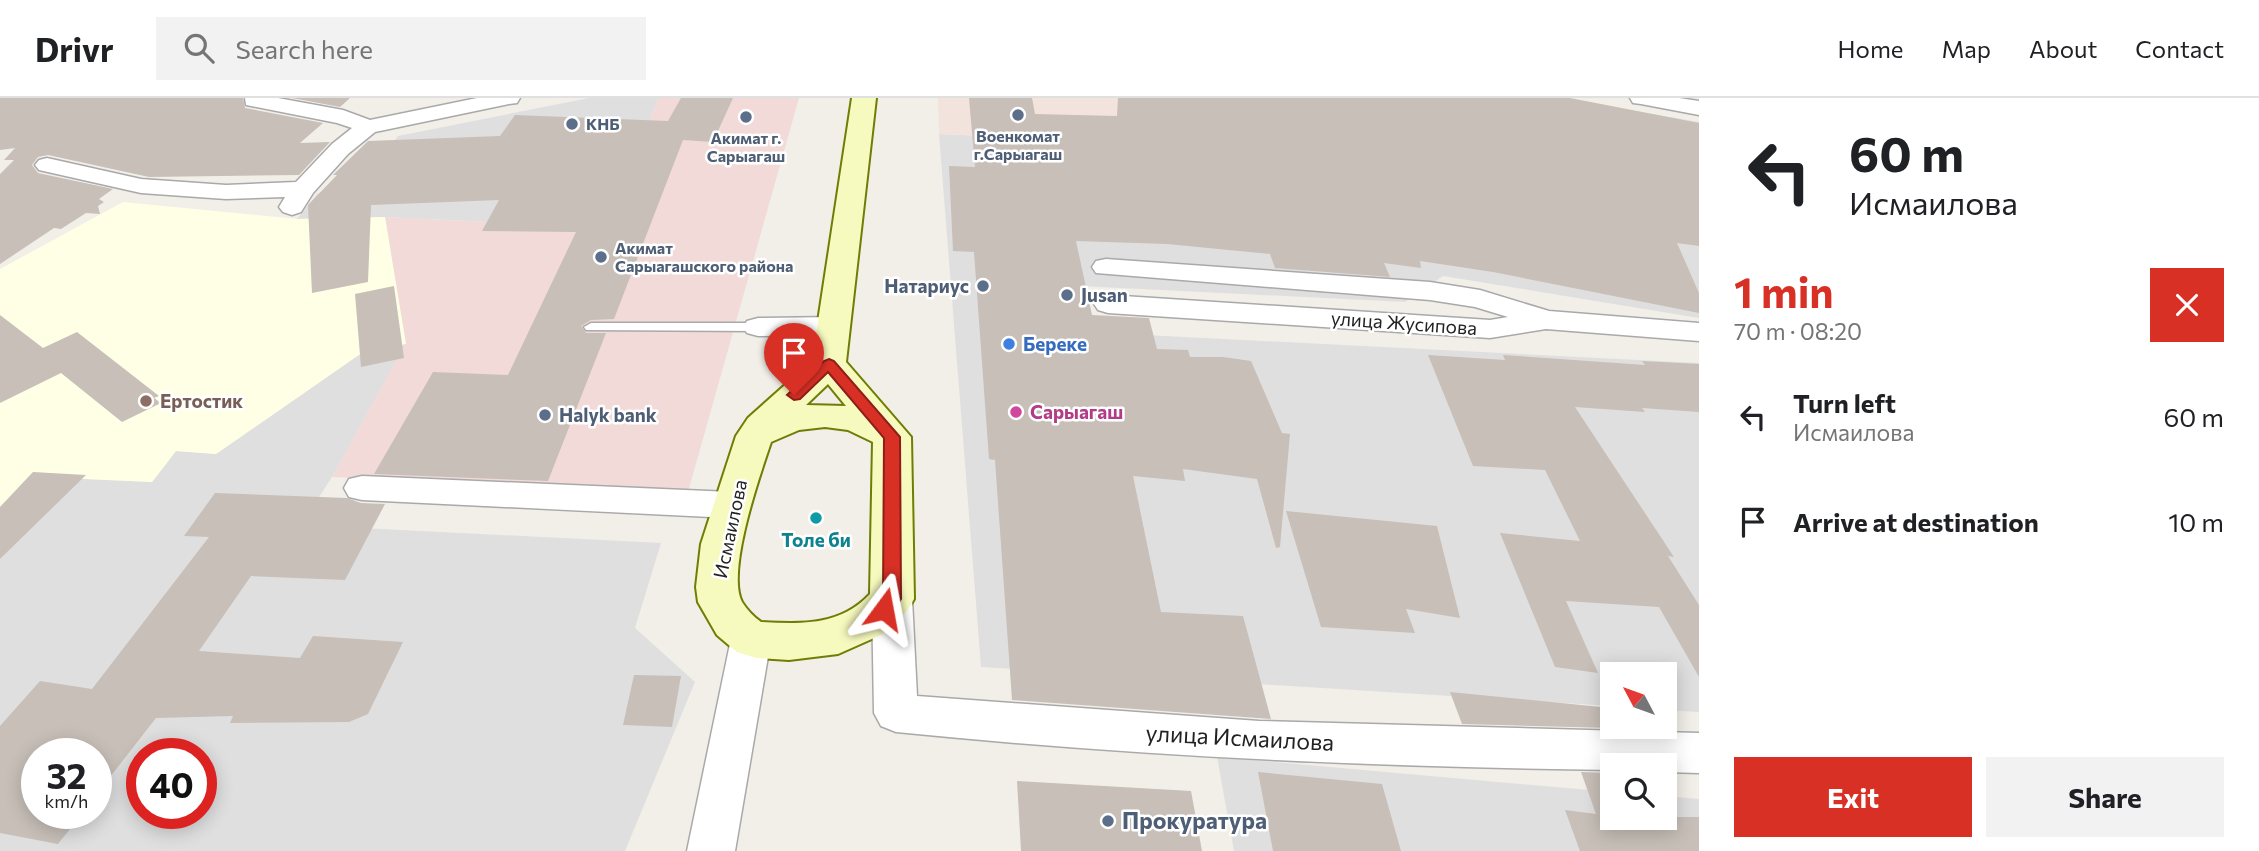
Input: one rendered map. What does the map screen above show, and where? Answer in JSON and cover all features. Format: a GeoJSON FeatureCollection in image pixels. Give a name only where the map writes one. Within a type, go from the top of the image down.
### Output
{"type":"FeatureCollection","features":[{"type":"Feature","properties":{"kind":"street"},"geometry":{"type":"LineString","coordinates":[[47,165],[141,186],[297,198],[347,141],[368,127],[509,98]]}},
{"type":"Feature","properties":{"kind":"street"},"geometry":{"type":"LineString","coordinates":[[711,851],[751,639],[799,643],[848,634],[875,619],[892,599],[892,437],[829,364],[864,98]]}},
{"type":"Feature","properties":{"kind":"street"},"geometry":{"type":"LineString","coordinates":[[1641,98],[1699,107]]}},
{"type":"Feature","properties":{"kind":"street"},"geometry":{"type":"LineString","coordinates":[[254,100],[343,117],[368,127]]}},
{"type":"Feature","properties":{"kind":"street"},"geometry":{"type":"LineString","coordinates":[[1106,267],[1430,291],[1480,299],[1546,320]]}},
{"type":"Feature","properties":{"kind":"street"},"geometry":{"type":"LineString","coordinates":[[1273,278],[1289,316]]}},
{"type":"Feature","properties":{"kind":"street","name":"улица Жусипова"},"geometry":{"type":"LineString","coordinates":[[1108,304],[1490,329],[1546,320],[1699,332]]}},
{"type":"Feature","properties":{"kind":"street"},"geometry":{"type":"LineString","coordinates":[[758,327],[834,326]]}},
{"type":"Feature","properties":{"kind":"street","name":"Исмаилова"},"geometry":{"type":"LineString","coordinates":[[751,639],[735,624],[720,602],[717,584],[731,505],[754,436],[829,364]]}},
{"type":"Feature","properties":{"kind":"street"},"geometry":{"type":"LineString","coordinates":[[754,436],[786,420],[814,416],[852,417],[892,437]]}},
{"type":"Feature","properties":{"kind":"street"},"geometry":{"type":"LineString","coordinates":[[362,488],[731,505]]}},
{"type":"Feature","properties":{"kind":"street","name":"улица Исмаилова"},"geometry":{"type":"LineString","coordinates":[[892,599],[896,713],[1065,729],[1268,740],[1477,749],[1614,749],[1699,753]]}},
{"type":"Feature","properties":{"kind":"lane"},"geometry":{"type":"LineString","coordinates":[[591,327],[758,327]]}},
{"type":"Feature","properties":{"kind":"shaded area"},"geometry":{"type":"Polygon","coordinates":[[[589,98],[659,98],[621,187],[550,225],[385,217],[297,219],[318,193],[357,190],[398,136],[589,98]]]}},
{"type":"Feature","properties":{"kind":"shaded area"},"geometry":{"type":"Polygon","coordinates":[[[659,98],[799,98],[688,492],[332,477],[405,344],[385,217],[550,225],[621,187],[659,98]]]}},
{"type":"Feature","properties":{"kind":"shaded area"},"geometry":{"type":"Polygon","coordinates":[[[938,98],[1146,98],[1163,144],[939,134],[938,98]]]}},
{"type":"Feature","properties":{"kind":"shaded area"},"geometry":{"type":"Polygon","coordinates":[[[1146,98],[1559,98],[1699,122],[1699,318],[1443,276],[1405,302],[1080,286],[1086,332],[1699,363],[1699,712],[1677,711],[1677,662],[1600,662],[1600,705],[981,667],[939,134],[1162,144],[1146,98]]]}},
{"type":"Feature","properties":{"kind":"shaded area","name":"Ертостик"},"geometry":{"type":"Polygon","coordinates":[[[123,202],[297,219],[385,217],[406,344],[366,350],[216,454],[176,451],[152,482],[40,477],[0,520],[0,269],[123,202]]]}},
{"type":"Feature","properties":{"kind":"shaded area"},"geometry":{"type":"Polygon","coordinates":[[[406,344],[332,477],[301,525],[661,543],[635,628],[695,682],[625,851],[0,851],[0,520],[40,477],[152,482],[176,451],[216,454],[366,350],[406,344]]]}},
{"type":"Feature","properties":{"kind":"shaded area"},"geometry":{"type":"Polygon","coordinates":[[[1217,757],[1600,791],[1600,830],[1677,830],[1677,797],[1699,799],[1699,851],[1234,851],[1217,757]]]}},
{"type":"Feature","properties":{"kind":"building"},"geometry":{"type":"Polygon","coordinates":[[[0,98],[243,98],[245,108],[323,123],[300,143],[330,142],[299,175],[149,177],[48,155],[38,157],[32,165],[38,173],[113,189],[99,199],[104,202],[98,206],[100,214],[86,213],[61,229],[54,228],[0,264],[0,174],[14,160],[4,160],[15,148],[0,150],[0,98]]]}},
{"type":"Feature","properties":{"kind":"building"},"geometry":{"type":"Polygon","coordinates":[[[292,98],[350,98],[340,107],[292,98]]]}},
{"type":"Feature","properties":{"kind":"building"},"geometry":{"type":"Polygon","coordinates":[[[681,98],[733,98],[713,142],[683,140],[614,319],[591,320],[581,326],[586,333],[606,333],[548,481],[374,474],[433,372],[508,375],[576,232],[482,231],[499,200],[371,205],[368,282],[312,293],[308,205],[337,175],[333,175],[368,141],[500,136],[515,115],[668,121],[681,98]]]}},
{"type":"Feature","properties":{"kind":"building"},"geometry":{"type":"Polygon","coordinates":[[[969,98],[1032,98],[1035,114],[1117,116],[1118,98],[1570,98],[1699,123],[1699,246],[1677,243],[1699,293],[1699,313],[1493,272],[1420,261],[1421,268],[1384,263],[1390,277],[1275,268],[1270,254],[1167,244],[1076,241],[1092,315],[1149,318],[1157,349],[1188,350],[1190,357],[1223,357],[1251,361],[1282,433],[1290,434],[1280,547],[1276,548],[1257,479],[1183,469],[1185,481],[1133,476],[1161,612],[1243,616],[1271,719],[1012,700],[995,460],[989,459],[974,252],[953,251],[949,166],[975,167],[969,98]]]}},
{"type":"Feature","properties":{"kind":"building"},"geometry":{"type":"Polygon","coordinates":[[[394,286],[404,358],[361,367],[355,294],[394,286]]]}},
{"type":"Feature","properties":{"kind":"building"},"geometry":{"type":"Polygon","coordinates":[[[0,315],[43,348],[77,332],[159,396],[154,398],[161,403],[122,422],[61,373],[0,403],[0,315]]]}},
{"type":"Feature","properties":{"kind":"building"},"geometry":{"type":"Polygon","coordinates":[[[1428,355],[1505,360],[1503,355],[1645,365],[1642,361],[1699,364],[1699,412],[1642,408],[1645,412],[1575,407],[1674,557],[1668,556],[1699,605],[1699,677],[1659,607],[1566,601],[1598,673],[1555,667],[1500,533],[1580,541],[1545,470],[1473,466],[1428,355]]]}},
{"type":"Feature","properties":{"kind":"building"},"geometry":{"type":"Polygon","coordinates":[[[33,472],[86,475],[0,559],[0,507],[33,472]]]}},
{"type":"Feature","properties":{"kind":"building"},"geometry":{"type":"Polygon","coordinates":[[[215,493],[347,498],[361,503],[385,504],[345,580],[251,576],[199,651],[300,658],[313,636],[403,642],[368,714],[349,722],[230,723],[233,716],[156,718],[140,738],[126,738],[126,756],[112,774],[112,738],[21,738],[21,829],[70,829],[58,844],[0,833],[0,726],[40,681],[92,689],[209,537],[184,536],[215,493]]]}},
{"type":"Feature","properties":{"kind":"building"},"geometry":{"type":"Polygon","coordinates":[[[1286,511],[1437,526],[1460,618],[1406,609],[1415,633],[1321,627],[1286,511]]]}},
{"type":"Feature","properties":{"kind":"building"},"geometry":{"type":"Polygon","coordinates":[[[634,675],[681,676],[672,727],[623,725],[634,675]]]}},
{"type":"Feature","properties":{"kind":"building"},"geometry":{"type":"Polygon","coordinates":[[[1450,692],[1600,707],[1600,728],[1462,724],[1450,692]]]}},
{"type":"Feature","properties":{"kind":"building"},"geometry":{"type":"Polygon","coordinates":[[[1258,772],[1382,784],[1401,851],[1273,851],[1258,772]]]}},
{"type":"Feature","properties":{"kind":"building"},"geometry":{"type":"Polygon","coordinates":[[[1581,772],[1600,773],[1600,830],[1677,830],[1677,817],[1699,817],[1699,851],[1580,851],[1565,810],[1596,814],[1581,772]]]}},
{"type":"Feature","properties":{"kind":"building","name":"Прокуратура"},"geometry":{"type":"Polygon","coordinates":[[[1017,781],[1191,791],[1202,851],[1021,851],[1017,781]]]}},
{"type":"Feature","properties":{"kind":"place","name":"Военкомат г.Сарыагаш"},"geometry":{"type":"Point","coordinates":[1018,115]}},
{"type":"Feature","properties":{"kind":"place","name":"Акимат г. Сарыагаш"},"geometry":{"type":"Point","coordinates":[746,117]}},
{"type":"Feature","properties":{"kind":"place","name":"КНБ"},"geometry":{"type":"Point","coordinates":[572,124]}},
{"type":"Feature","properties":{"kind":"place","name":"Акимат Сарыагашского района"},"geometry":{"type":"Point","coordinates":[601,257]}},
{"type":"Feature","properties":{"kind":"place","name":"Натариус"},"geometry":{"type":"Point","coordinates":[983,286]}},
{"type":"Feature","properties":{"kind":"place","name":"Jusan"},"geometry":{"type":"Point","coordinates":[1067,295]}},
{"type":"Feature","properties":{"kind":"place","name":"Береке"},"geometry":{"type":"Point","coordinates":[1009,344]}},
{"type":"Feature","properties":{"kind":"place","name":"Ертостик"},"geometry":{"type":"Point","coordinates":[146,401]}},
{"type":"Feature","properties":{"kind":"place","name":"Сарыагаш"},"geometry":{"type":"Point","coordinates":[1016,412]}},
{"type":"Feature","properties":{"kind":"place","name":"Halyk bank"},"geometry":{"type":"Point","coordinates":[545,415]}},
{"type":"Feature","properties":{"kind":"place","name":"Толе би"},"geometry":{"type":"Point","coordinates":[816,518]}},
{"type":"Feature","properties":{"kind":"place","name":"Прокуратура"},"geometry":{"type":"Point","coordinates":[1108,821]}},
{"type":"Feature","properties":{"kind":"route"},"geometry":{"type":"LineString","coordinates":[[794,395],[829,364],[892,437],[892,599],[884,609]]}}]}
